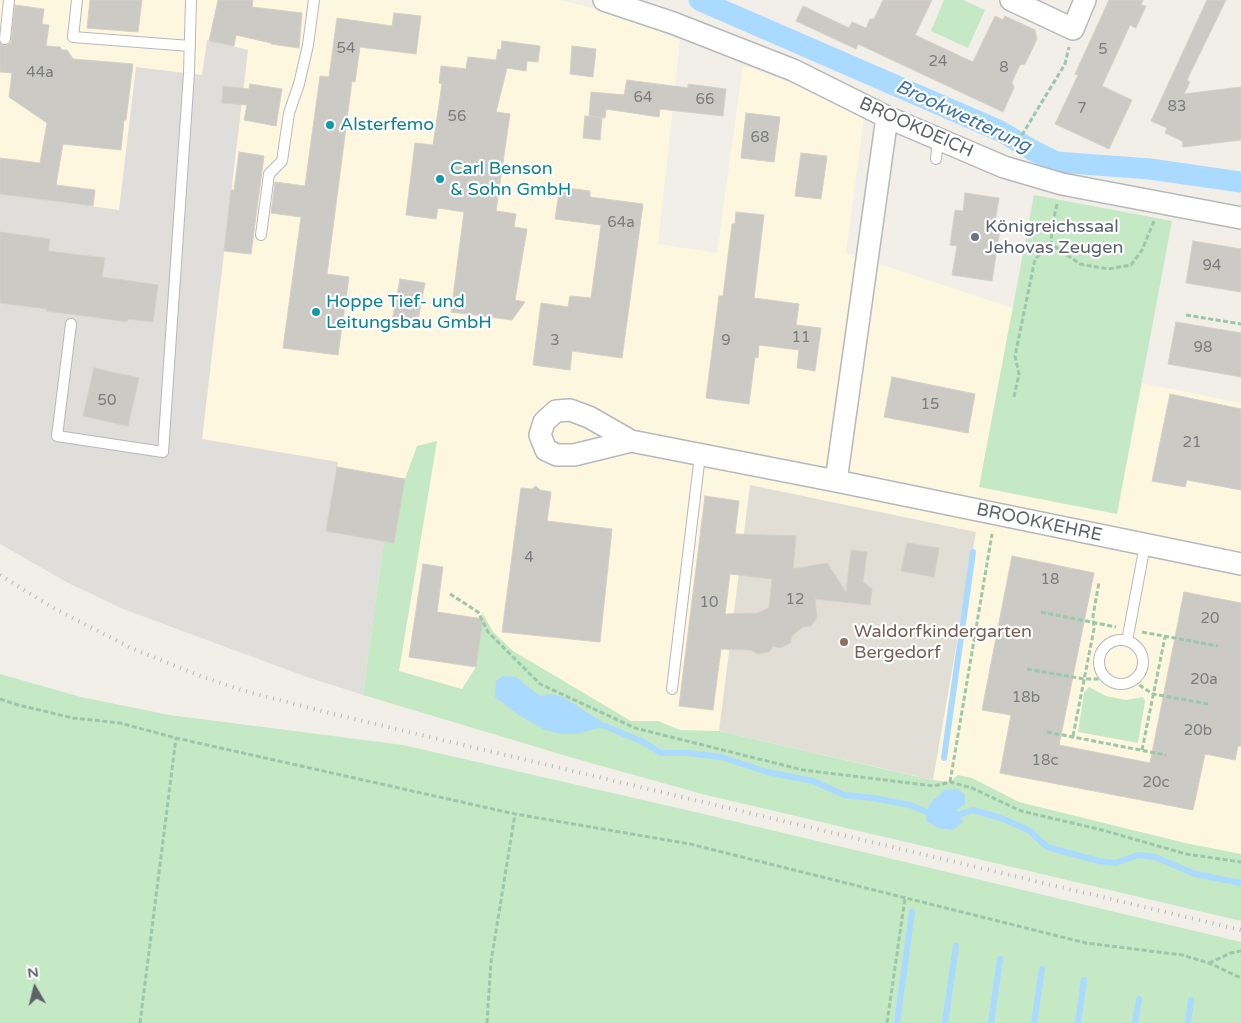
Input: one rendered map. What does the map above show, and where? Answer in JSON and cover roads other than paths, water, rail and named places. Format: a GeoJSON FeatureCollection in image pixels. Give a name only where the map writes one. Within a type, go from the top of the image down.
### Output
{"type":"FeatureCollection","features":[{"type":"Feature","properties":{"kind":"street","name":"BROOKDEICH"},"geometry":{"type":"LineString","coordinates":[[604,0],[673,23],[793,70],[887,117],[937,149],[1062,184],[1241,218]]}},
{"type":"Feature","properties":{"kind":"street"},"geometry":{"type":"LineString","coordinates":[[1011,0],[1072,29],[1086,0]]}},
{"type":"Feature","properties":{"kind":"street"},"geometry":{"type":"LineString","coordinates":[[836,481],[887,117]]}},
{"type":"Feature","properties":{"kind":"street","name":"BROOKKEHRE"},"geometry":{"type":"LineString","coordinates":[[631,442],[836,481],[1241,564]]}},
{"type":"Feature","properties":{"kind":"lane"},"geometry":{"type":"LineString","coordinates":[[5,39],[9,0]]}},
{"type":"Feature","properties":{"kind":"lane"},"geometry":{"type":"LineString","coordinates":[[77,0],[73,37],[190,46]]}},
{"type":"Feature","properties":{"kind":"lane"},"geometry":{"type":"LineString","coordinates":[[70,324],[57,436],[163,452],[189,73],[191,0]]}},
{"type":"Feature","properties":{"kind":"lane"},"geometry":{"type":"LineString","coordinates":[[261,235],[269,174],[282,161],[289,113],[299,84],[308,45],[314,0]]}},
{"type":"Feature","properties":{"kind":"lane"},"geometry":{"type":"LineString","coordinates":[[672,689],[700,455]]}},
{"type":"Feature","properties":{"kind":"lane"},"geometry":{"type":"LineString","coordinates":[[1127,641],[1145,545]]}},
{"type":"Feature","properties":{"kind":"lane"},"geometry":{"type":"LineString","coordinates":[[1120,640],[1127,641],[1139,649],[1143,655],[1142,670],[1134,681],[1127,684],[1119,684],[1106,679],[1099,666],[1102,652],[1106,646],[1120,640]]}},
{"type":"Feature","properties":{"kind":"water"},"geometry":{"type":"Polygon","coordinates":[[[503,676],[516,677],[540,696],[551,694],[563,697],[613,729],[598,728],[577,734],[562,734],[545,730],[519,715],[495,697],[496,681],[503,676]]]}},
{"type":"Feature","properties":{"kind":"water"},"geometry":{"type":"Polygon","coordinates":[[[957,789],[965,795],[965,804],[956,810],[963,822],[953,830],[938,828],[926,821],[928,808],[932,801],[945,790],[957,789]]]}},
{"type":"Feature","properties":{"kind":"waterway","name":"Brookwetterung"},"geometry":{"type":"LineString","coordinates":[[699,0],[1000,131],[1056,162],[1150,169],[1241,182]]}},
{"type":"Feature","properties":{"kind":"waterway"},"geometry":{"type":"LineString","coordinates":[[944,758],[973,552]]}},
{"type":"Feature","properties":{"kind":"waterway"},"geometry":{"type":"LineString","coordinates":[[605,726],[643,742],[661,753],[688,753],[721,757],[767,772],[813,781],[844,795],[910,805],[934,815]]}},
{"type":"Feature","properties":{"kind":"waterway"},"geometry":{"type":"LineString","coordinates":[[952,817],[973,810],[1001,818],[1030,831],[1047,847],[1099,861],[1116,863],[1138,855],[1155,857],[1195,874],[1241,883]]}},
{"type":"Feature","properties":{"kind":"waterway"},"geometry":{"type":"LineString","coordinates":[[897,1023],[912,912]]}},
{"type":"Feature","properties":{"kind":"waterway"},"geometry":{"type":"LineString","coordinates":[[945,1023],[956,946]]}},
{"type":"Feature","properties":{"kind":"waterway"},"geometry":{"type":"LineString","coordinates":[[991,1023],[1000,959]]}},
{"type":"Feature","properties":{"kind":"waterway"},"geometry":{"type":"LineString","coordinates":[[1034,1023],[1042,969]]}},
{"type":"Feature","properties":{"kind":"waterway"},"geometry":{"type":"LineString","coordinates":[[1078,1023],[1084,980]]}},
{"type":"Feature","properties":{"kind":"waterway"},"geometry":{"type":"LineString","coordinates":[[1135,1023],[1139,999]]}},
{"type":"Feature","properties":{"kind":"waterway"},"geometry":{"type":"LineString","coordinates":[[1188,1023],[1191,1000]]}},
{"type":"Feature","properties":{"kind":"railway"},"geometry":{"type":"LineString","coordinates":[[0,575],[55,609],[131,648],[241,690],[329,713],[1241,930]]}},
{"type":"Feature","properties":{"kind":"place","name":"Alsterfemo"},"geometry":{"type":"Point","coordinates":[330,125]}},
{"type":"Feature","properties":{"kind":"place","name":"Carl Benson & Sohn GmbH"},"geometry":{"type":"Point","coordinates":[440,179]}},
{"type":"Feature","properties":{"kind":"place","name":"Königreichssaal Jehovas Zeugen"},"geometry":{"type":"Point","coordinates":[975,237]}},
{"type":"Feature","properties":{"kind":"place","name":"Hoppe Tief- und Leitungsbau GmbH"},"geometry":{"type":"Point","coordinates":[316,312]}},
{"type":"Feature","properties":{"kind":"place","name":"Waldorfkindergarten Bergedorf"},"geometry":{"type":"Point","coordinates":[844,642]}}]}
